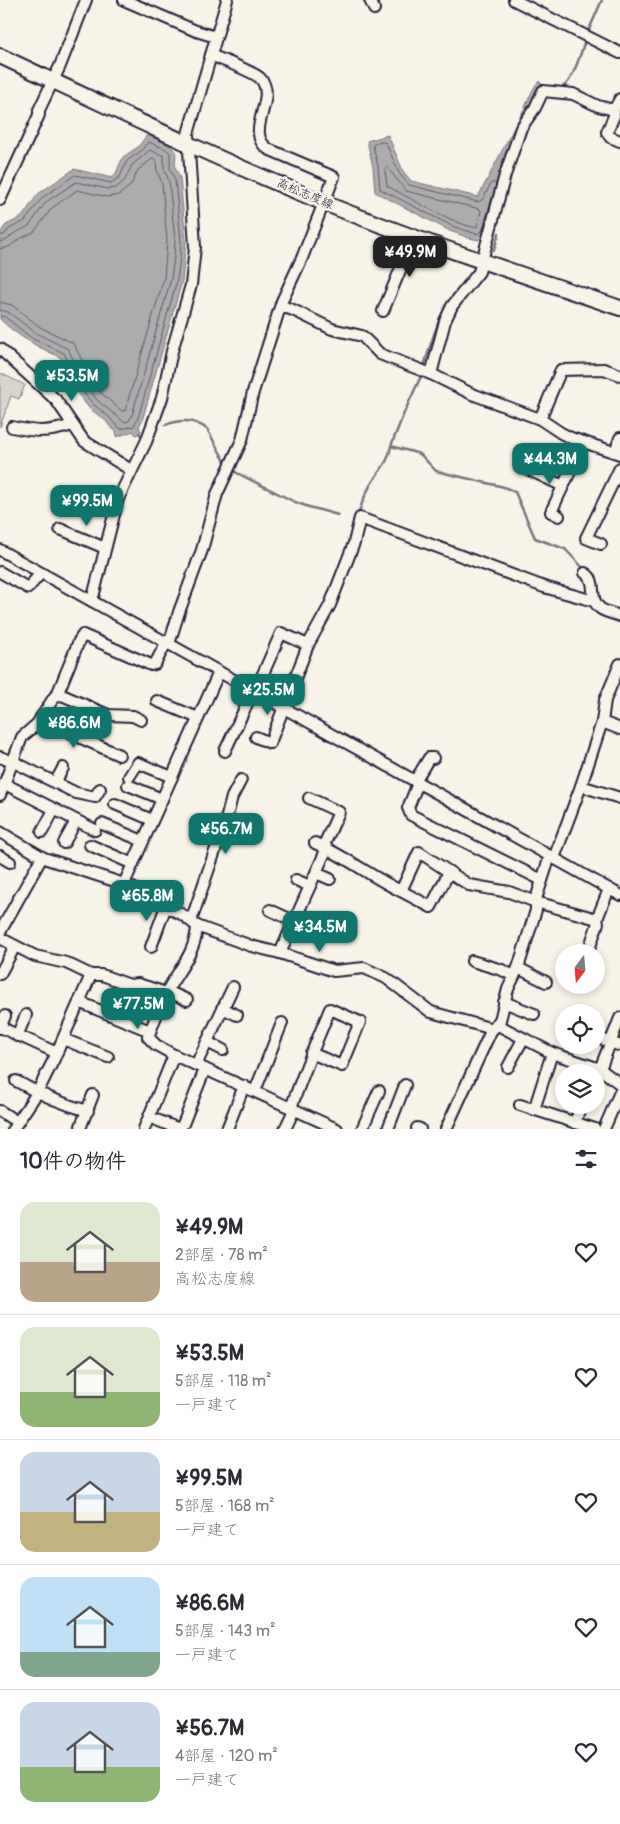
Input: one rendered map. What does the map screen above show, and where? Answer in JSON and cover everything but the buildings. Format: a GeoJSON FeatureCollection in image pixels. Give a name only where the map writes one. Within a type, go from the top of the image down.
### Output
{"type":"FeatureCollection","features":[{"type":"Feature","properties":{"kind":"main road","name":"高松志度線"},"geometry":{"type":"LineString","coordinates":[[0,56],[188,144],[324,203],[414,237],[620,308]]}},
{"type":"Feature","properties":{"kind":"street"},"geometry":{"type":"LineString","coordinates":[[0,200],[53,81],[86,0]]}},
{"type":"Feature","properties":{"kind":"street"},"geometry":{"type":"LineString","coordinates":[[124,0],[196,31],[216,37]]}},
{"type":"Feature","properties":{"kind":"street"},"geometry":{"type":"LineString","coordinates":[[92,601],[118,499],[130,470],[146,442],[162,398],[172,351],[191,285],[195,248],[188,134],[227,0]]}},
{"type":"Feature","properties":{"kind":"street"},"geometry":{"type":"LineString","coordinates":[[514,0],[620,53]]}},
{"type":"Feature","properties":{"kind":"street"},"geometry":{"type":"LineString","coordinates":[[0,795],[22,737],[37,724],[54,696],[57,695],[79,641],[84,635],[151,665],[154,664],[168,644],[202,550],[217,494],[242,440],[253,392],[281,306],[334,177],[268,150],[259,140],[266,92],[264,84],[259,77],[211,55]]}},
{"type":"Feature","properties":{"kind":"street"},"geometry":{"type":"LineString","coordinates":[[426,373],[448,314],[458,297],[480,272],[481,260],[505,175],[521,128],[535,108],[543,91],[573,94],[598,106],[614,110]]}},
{"type":"Feature","properties":{"kind":"street"},"geometry":{"type":"LineString","coordinates":[[620,99],[614,110],[614,116],[608,132],[610,137],[620,141]]}},
{"type":"Feature","properties":{"kind":"street"},"geometry":{"type":"LineString","coordinates":[[383,310],[414,237]]}},
{"type":"Feature","properties":{"kind":"street"},"geometry":{"type":"LineString","coordinates":[[281,306],[332,329],[362,336],[380,354],[472,394],[540,419],[561,434],[618,453],[620,438]]}},
{"type":"Feature","properties":{"kind":"street"},"geometry":{"type":"LineString","coordinates":[[0,349],[56,400],[84,441],[130,470]]}},
{"type":"Feature","properties":{"kind":"street"},"geometry":{"type":"LineString","coordinates":[[540,419],[561,370],[604,369],[620,375]]}},
{"type":"Feature","properties":{"kind":"street"},"geometry":{"type":"LineString","coordinates":[[12,427],[38,432],[55,431],[72,425]]}},
{"type":"Feature","properties":{"kind":"street"},"geometry":{"type":"LineString","coordinates":[[559,516],[551,512],[584,442]]}},
{"type":"Feature","properties":{"kind":"street"},"geometry":{"type":"LineString","coordinates":[[525,468],[563,486]]}},
{"type":"Feature","properties":{"kind":"street"},"geometry":{"type":"LineString","coordinates":[[601,544],[586,538],[620,468]]}},
{"type":"Feature","properties":{"kind":"street"},"geometry":{"type":"LineString","coordinates":[[256,737],[270,742],[308,645],[330,605],[354,543],[360,518],[544,587],[594,601],[602,609],[620,616]]}},
{"type":"Feature","properties":{"kind":"street"},"geometry":{"type":"LineString","coordinates":[[60,529],[106,548]]}},
{"type":"Feature","properties":{"kind":"street"},"geometry":{"type":"LineString","coordinates":[[0,550],[620,895]]}},
{"type":"Feature","properties":{"kind":"street"},"geometry":{"type":"LineString","coordinates":[[0,572],[28,588],[41,573]]}},
{"type":"Feature","properties":{"kind":"street"},"geometry":{"type":"LineString","coordinates":[[585,573],[592,580],[594,601]]}},
{"type":"Feature","properties":{"kind":"street"},"geometry":{"type":"LineString","coordinates":[[225,751],[281,633],[308,645]]}},
{"type":"Feature","properties":{"kind":"street"},"geometry":{"type":"LineString","coordinates":[[446,1129],[495,1026],[500,1020],[508,989],[516,972],[536,910],[536,902],[542,880],[581,786],[602,722],[605,700],[620,664]]}},
{"type":"Feature","properties":{"kind":"street"},"geometry":{"type":"LineString","coordinates":[[124,884],[219,672]]}},
{"type":"Feature","properties":{"kind":"street"},"geometry":{"type":"LineString","coordinates":[[57,695],[62,695],[108,715],[133,716],[141,720]]}},
{"type":"Feature","properties":{"kind":"street"},"geometry":{"type":"LineString","coordinates":[[158,701],[198,718]]}},
{"type":"Feature","properties":{"kind":"street"},"geometry":{"type":"LineString","coordinates":[[41,716],[88,737],[119,755]]}},
{"type":"Feature","properties":{"kind":"street"},"geometry":{"type":"LineString","coordinates":[[602,722],[620,729]]}},
{"type":"Feature","properties":{"kind":"street"},"geometry":{"type":"LineString","coordinates":[[0,757],[76,793],[95,796],[100,789]]}},
{"type":"Feature","properties":{"kind":"street"},"geometry":{"type":"LineString","coordinates":[[433,758],[429,758],[417,782],[408,808],[411,815],[542,880]]}},
{"type":"Feature","properties":{"kind":"street"},"geometry":{"type":"LineString","coordinates":[[162,798],[128,781],[138,764],[172,777]]}},
{"type":"Feature","properties":{"kind":"street"},"geometry":{"type":"LineString","coordinates":[[55,783],[63,768]]}},
{"type":"Feature","properties":{"kind":"street"},"geometry":{"type":"LineString","coordinates":[[241,780],[232,797],[194,923],[196,937],[191,954],[167,992],[148,1037],[156,1045],[174,1055],[337,1129]]}},
{"type":"Feature","properties":{"kind":"street"},"geometry":{"type":"LineString","coordinates":[[4,784],[76,821],[143,841]]}},
{"type":"Feature","properties":{"kind":"street"},"geometry":{"type":"LineString","coordinates":[[581,786],[620,798]]}},
{"type":"Feature","properties":{"kind":"street"},"geometry":{"type":"LineString","coordinates":[[280,953],[316,873],[322,846],[339,812],[309,798]]}},
{"type":"Feature","properties":{"kind":"street"},"geometry":{"type":"LineString","coordinates":[[115,804],[152,820]]}},
{"type":"Feature","properties":{"kind":"street"},"geometry":{"type":"LineString","coordinates":[[42,832],[54,810]]}},
{"type":"Feature","properties":{"kind":"street"},"geometry":{"type":"LineString","coordinates":[[64,843],[76,821]]}},
{"type":"Feature","properties":{"kind":"street"},"geometry":{"type":"LineString","coordinates":[[0,834],[42,857],[124,884],[194,923],[251,946],[280,953],[334,971],[364,968],[386,978],[431,1012],[495,1026],[580,1064]]}},
{"type":"Feature","properties":{"kind":"street"},"geometry":{"type":"LineString","coordinates":[[90,845],[133,864]]}},
{"type":"Feature","properties":{"kind":"street"},"geometry":{"type":"LineString","coordinates":[[322,846],[379,881],[432,907],[449,872]]}},
{"type":"Feature","properties":{"kind":"street"},"geometry":{"type":"LineString","coordinates":[[401,892],[419,852],[469,885],[509,892],[536,902],[597,919]]}},
{"type":"Feature","properties":{"kind":"street"},"geometry":{"type":"LineString","coordinates":[[0,856],[10,862]]}},
{"type":"Feature","properties":{"kind":"street"},"geometry":{"type":"LineString","coordinates":[[0,932],[42,857]]}},
{"type":"Feature","properties":{"kind":"street"},"geometry":{"type":"LineString","coordinates":[[316,873],[330,879]]}},
{"type":"Feature","properties":{"kind":"street"},"geometry":{"type":"LineString","coordinates":[[296,880],[310,886]]}},
{"type":"Feature","properties":{"kind":"street"},"geometry":{"type":"LineString","coordinates":[[591,944],[598,923],[597,919],[609,889]]}},
{"type":"Feature","properties":{"kind":"street"},"geometry":{"type":"LineString","coordinates":[[151,947],[166,906]]}},
{"type":"Feature","properties":{"kind":"street"},"geometry":{"type":"LineString","coordinates":[[270,910],[311,919]]}},
{"type":"Feature","properties":{"kind":"street"},"geometry":{"type":"LineString","coordinates":[[0,938],[35,956],[66,963],[91,975],[102,975],[130,985],[138,984],[188,1000]]}},
{"type":"Feature","properties":{"kind":"street"},"geometry":{"type":"LineString","coordinates":[[0,974],[14,946]]}},
{"type":"Feature","properties":{"kind":"street"},"geometry":{"type":"LineString","coordinates":[[472,961],[546,982]]}},
{"type":"Feature","properties":{"kind":"street"},"geometry":{"type":"LineString","coordinates":[[0,1111],[15,1125],[37,1093],[57,1053],[91,975]]}},
{"type":"Feature","properties":{"kind":"street"},"geometry":{"type":"LineString","coordinates":[[196,1064],[233,987]]}},
{"type":"Feature","properties":{"kind":"street"},"geometry":{"type":"LineString","coordinates":[[79,1002],[150,1031]]}},
{"type":"Feature","properties":{"kind":"street"},"geometry":{"type":"LineString","coordinates":[[504,1002],[534,1014]]}},
{"type":"Feature","properties":{"kind":"street"},"geometry":{"type":"LineString","coordinates":[[222,1008],[237,1015]]}},
{"type":"Feature","properties":{"kind":"street"},"geometry":{"type":"LineString","coordinates":[[285,1129],[311,1053],[330,1009],[360,1022],[342,1066],[311,1053]]}},
{"type":"Feature","properties":{"kind":"street"},"geometry":{"type":"LineString","coordinates":[[598,1064],[611,1042],[618,1014]]}},
{"type":"Feature","properties":{"kind":"street"},"geometry":{"type":"LineString","coordinates":[[18,1036],[26,1015]]}},
{"type":"Feature","properties":{"kind":"street"},"geometry":{"type":"LineString","coordinates":[[5,1016],[0,1028],[57,1053]]}},
{"type":"Feature","properties":{"kind":"street"},"geometry":{"type":"LineString","coordinates":[[254,1091],[282,1023]]}},
{"type":"Feature","properties":{"kind":"street"},"geometry":{"type":"LineString","coordinates":[[63,1038],[108,1057]]}},
{"type":"Feature","properties":{"kind":"street"},"geometry":{"type":"LineString","coordinates":[[508,1068],[523,1039]]}},
{"type":"Feature","properties":{"kind":"street"},"geometry":{"type":"LineString","coordinates":[[207,1042],[223,1050]]}},
{"type":"Feature","properties":{"kind":"street"},"geometry":{"type":"LineString","coordinates":[[534,1110],[552,1053]]}},
{"type":"Feature","properties":{"kind":"street"},"geometry":{"type":"LineString","coordinates":[[144,1129],[174,1055]]}},
{"type":"Feature","properties":{"kind":"street"},"geometry":{"type":"LineString","coordinates":[[149,1117],[179,1129],[183,1124],[206,1069]]}},
{"type":"Feature","properties":{"kind":"street"},"geometry":{"type":"LineString","coordinates":[[605,1076],[620,1084]]}},
{"type":"Feature","properties":{"kind":"street"},"geometry":{"type":"LineString","coordinates":[[16,1081],[37,1093],[69,1106],[88,1111]]}},
{"type":"Feature","properties":{"kind":"street"},"geometry":{"type":"LineString","coordinates":[[388,1129],[406,1084]]}},
{"type":"Feature","properties":{"kind":"street"},"geometry":{"type":"LineString","coordinates":[[227,1129],[244,1086]]}},
{"type":"Feature","properties":{"kind":"street"},"geometry":{"type":"LineString","coordinates":[[362,1129],[379,1091]]}},
{"type":"Feature","properties":{"kind":"street"},"geometry":{"type":"LineString","coordinates":[[604,1129],[620,1092]]}},
{"type":"Feature","properties":{"kind":"street"},"geometry":{"type":"LineString","coordinates":[[81,1126],[93,1095]]}},
{"type":"Feature","properties":{"kind":"street"},"geometry":{"type":"LineString","coordinates":[[520,1105],[595,1129]]}},
{"type":"Feature","properties":{"kind":"street"},"geometry":{"type":"LineString","coordinates":[[575,1123],[578,1114]]}},
{"type":"Feature","properties":{"kind":"shaded area"},"geometry":{"type":"Polygon","coordinates":[[[0,373],[25,385],[19,399],[11,396],[0,427],[0,373]]]}},
{"type":"Feature","properties":{"kind":"water"},"geometry":{"type":"Polygon","coordinates":[[[539,81],[544,87],[528,117],[486,234],[479,240],[450,231],[375,192],[373,167],[367,141],[388,135],[403,171],[411,181],[478,197],[539,81]]]}},
{"type":"Feature","properties":{"kind":"water"},"geometry":{"type":"Polygon","coordinates":[[[147,135],[169,145],[176,151],[175,167],[180,178],[186,241],[182,281],[139,426],[141,432],[136,435],[133,431],[117,437],[116,431],[89,408],[78,394],[60,357],[28,341],[0,319],[0,233],[6,225],[22,217],[38,194],[74,169],[112,178],[123,157],[138,147],[147,135]]]}},
{"type":"Feature","properties":{"kind":"waterway"},"geometry":{"type":"LineString","coordinates":[[588,32],[602,0]]}},
{"type":"Feature","properties":{"kind":"waterway"},"geometry":{"type":"LineString","coordinates":[[560,88],[564,86],[572,75],[585,41]]}},
{"type":"Feature","properties":{"kind":"waterway"},"geometry":{"type":"LineString","coordinates":[[494,250],[499,233]]}},
{"type":"Feature","properties":{"kind":"waterway"},"geometry":{"type":"LineString","coordinates":[[423,369],[441,317],[451,298],[458,290]]}},
{"type":"Feature","properties":{"kind":"waterway"},"geometry":{"type":"LineString","coordinates":[[422,374],[391,446],[420,454],[436,471],[504,487],[515,492],[535,538],[565,549],[584,569]]}},
{"type":"Feature","properties":{"kind":"waterway"},"geometry":{"type":"LineString","coordinates":[[165,425],[187,421],[197,423],[207,429],[227,465]]}},
{"type":"Feature","properties":{"kind":"waterway"},"geometry":{"type":"LineString","coordinates":[[139,433],[142,437]]}},
{"type":"Feature","properties":{"kind":"waterway"},"geometry":{"type":"LineString","coordinates":[[358,515],[367,491],[387,460],[391,446]]}},
{"type":"Feature","properties":{"kind":"waterway"},"geometry":{"type":"LineString","coordinates":[[233,471],[295,502],[338,515]]}},
{"type":"Feature","properties":{"kind":"waterway"},"geometry":{"type":"LineString","coordinates":[[591,573],[596,575],[598,587]]}}]}
